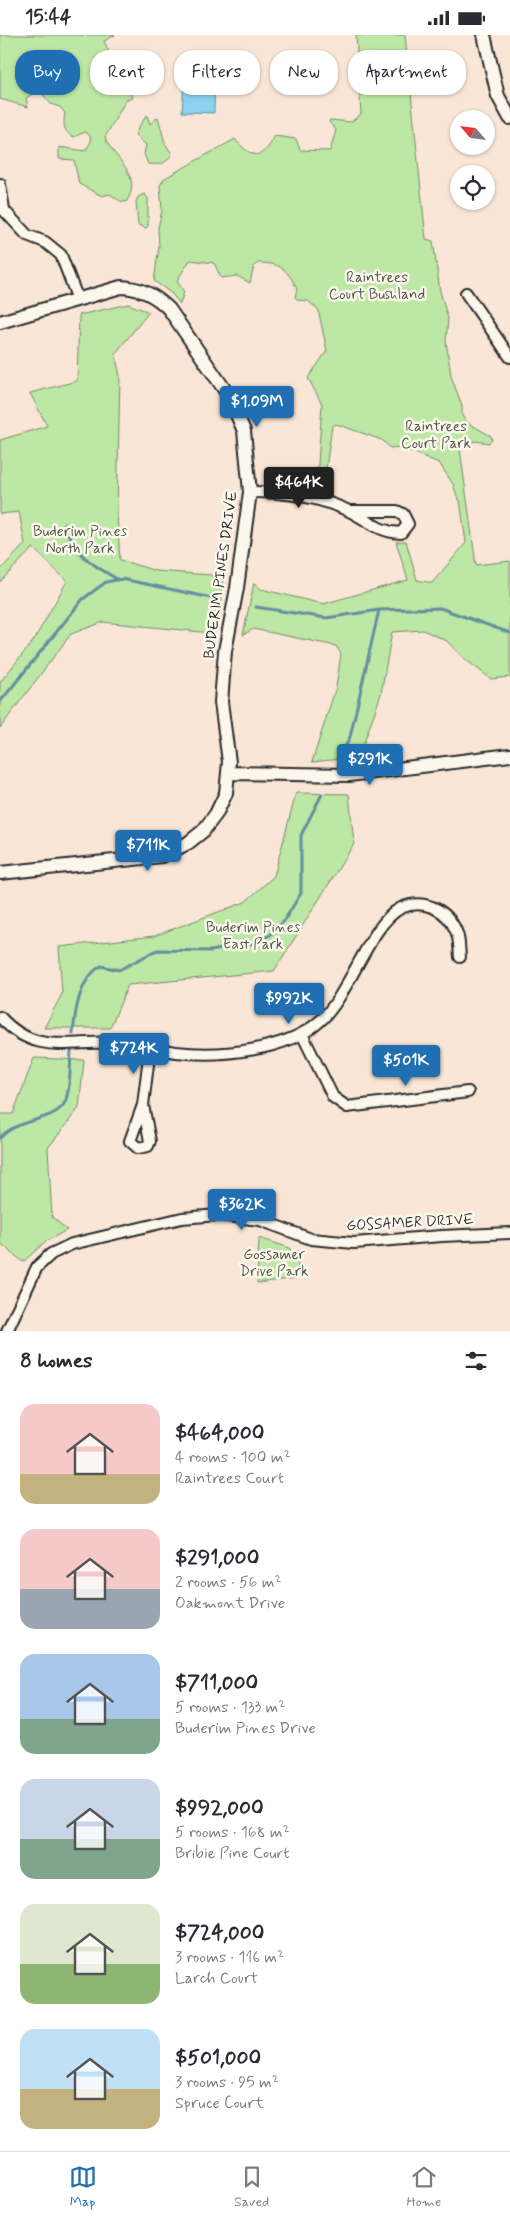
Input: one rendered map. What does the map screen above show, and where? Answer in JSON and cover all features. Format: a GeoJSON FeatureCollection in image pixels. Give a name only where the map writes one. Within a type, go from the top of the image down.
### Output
{"type":"FeatureCollection","features":[{"type":"Feature","properties":{"kind":"street"},"geometry":{"type":"LineString","coordinates":[[484,35],[498,96],[510,118]]}},
{"type":"Feature","properties":{"kind":"street"},"geometry":{"type":"LineString","coordinates":[[0,183],[2,208],[27,235],[45,243],[61,255],[78,300]]}},
{"type":"Feature","properties":{"kind":"street","name":"BUDERIM PINES DRIVE"},"geometry":{"type":"LineString","coordinates":[[0,322],[121,287],[137,288],[158,297],[170,309],[229,396],[244,431],[250,492],[237,588],[225,651],[222,693],[229,773],[222,802],[210,823],[196,837],[173,851],[148,859],[0,873]]}},
{"type":"Feature","properties":{"kind":"street"},"geometry":{"type":"LineString","coordinates":[[466,293],[510,357]]}},
{"type":"Feature","properties":{"kind":"street"},"geometry":{"type":"LineString","coordinates":[[250,492],[290,494],[319,500],[350,511],[369,524],[389,533],[401,533],[408,524],[403,514],[396,511],[350,511]]}},
{"type":"Feature","properties":{"kind":"street"},"geometry":{"type":"LineString","coordinates":[[229,773],[349,775],[510,755]]}},
{"type":"Feature","properties":{"kind":"street"},"geometry":{"type":"LineString","coordinates":[[0,1017],[19,1034],[38,1043],[60,1045],[121,1043],[192,1053],[224,1053],[260,1048],[302,1034],[322,1020],[330,1011],[386,920],[400,909],[417,904],[427,905],[441,911],[452,922],[457,932],[460,957]]}},
{"type":"Feature","properties":{"kind":"street"},"geometry":{"type":"LineString","coordinates":[[302,1034],[333,1097],[347,1107],[468,1092]]}},
{"type":"Feature","properties":{"kind":"street"},"geometry":{"type":"LineString","coordinates":[[143,1105],[150,1048]]}},
{"type":"Feature","properties":{"kind":"street","name":"GOSSAMER DRIVE"},"geometry":{"type":"LineString","coordinates":[[7,1331],[37,1267],[51,1253],[72,1244],[182,1218],[218,1215],[260,1220],[311,1239],[354,1243],[510,1233]]}},
{"type":"Feature","properties":{"kind":"green space"},"geometry":{"type":"Polygon","coordinates":[[[0,35],[115,35],[104,41],[108,50],[90,50],[90,95],[132,95],[133,98],[126,100],[105,137],[130,175],[132,183],[131,192],[126,202],[120,201],[110,194],[102,196],[79,184],[74,160],[59,159],[59,147],[85,151],[91,142],[90,136],[85,132],[74,137],[70,135],[64,124],[65,113],[60,107],[51,104],[43,95],[80,95],[80,50],[15,50],[15,95],[31,95],[26,98],[28,107],[0,99],[0,35]]]}},
{"type":"Feature","properties":{"kind":"green space"},"geometry":{"type":"Polygon","coordinates":[[[356,35],[405,35],[407,50],[357,50],[356,35]]]}},
{"type":"Feature","properties":{"kind":"green space"},"geometry":{"type":"Polygon","coordinates":[[[360,95],[411,95],[426,239],[433,241],[440,291],[448,319],[446,341],[451,376],[462,406],[462,416],[468,423],[491,436],[492,440],[489,443],[475,441],[463,445],[460,449],[476,565],[510,561],[510,677],[491,679],[461,656],[447,641],[423,630],[392,632],[381,694],[359,757],[312,762],[336,687],[341,654],[336,646],[253,629],[243,635],[254,583],[261,589],[323,604],[408,580],[396,542],[406,541],[417,580],[432,583],[466,543],[460,500],[453,484],[439,463],[400,447],[390,448],[382,440],[336,424],[332,426],[322,496],[316,494],[322,404],[308,378],[327,351],[318,309],[308,301],[298,300],[295,297],[297,289],[286,272],[278,266],[258,263],[254,266],[250,283],[237,276],[221,278],[214,263],[190,260],[177,281],[184,292],[180,304],[171,293],[154,281],[159,246],[158,228],[162,210],[160,185],[165,178],[235,139],[241,146],[256,154],[266,150],[275,136],[296,139],[300,150],[330,151],[336,130],[329,122],[330,120],[351,122],[361,114],[360,95]]]}},
{"type":"Feature","properties":{"kind":"green space"},"geometry":{"type":"Polygon","coordinates":[[[147,115],[150,124],[158,117],[165,143],[172,154],[162,163],[148,164],[144,154],[146,145],[135,135],[147,115]]]}},
{"type":"Feature","properties":{"kind":"green space"},"geometry":{"type":"Polygon","coordinates":[[[144,194],[148,198],[148,226],[146,228],[138,225],[136,202],[138,197],[144,194]]]}},
{"type":"Feature","properties":{"kind":"green space","name":"Buderim Pines North Park"},"geometry":{"type":"Polygon","coordinates":[[[128,304],[149,312],[115,354],[120,376],[117,514],[120,560],[156,571],[224,576],[211,633],[103,622],[71,634],[0,728],[0,682],[34,640],[67,581],[33,548],[0,582],[0,570],[25,544],[19,512],[0,514],[0,440],[47,426],[30,393],[77,381],[79,315],[128,304]]]}},
{"type":"Feature","properties":{"kind":"green space","name":"Buderim Pines East Park"},"geometry":{"type":"Polygon","coordinates":[[[296,793],[349,794],[354,844],[274,971],[128,985],[110,1028],[44,1028],[62,994],[59,947],[154,936],[245,902],[274,876],[296,793]]]}},
{"type":"Feature","properties":{"kind":"green space"},"geometry":{"type":"Polygon","coordinates":[[[34,1058],[84,1060],[79,1108],[48,1148],[52,1217],[67,1230],[45,1242],[23,1262],[0,1243],[0,1114],[13,1114],[34,1058]]]}},
{"type":"Feature","properties":{"kind":"green space","name":"Gossamer Drive Park"},"geometry":{"type":"Polygon","coordinates":[[[259,1238],[290,1248],[290,1258],[296,1258],[298,1250],[298,1278],[257,1283],[259,1238]]]}},
{"type":"Feature","properties":{"kind":"water"},"geometry":{"type":"Polygon","coordinates":[[[183,95],[215,95],[214,113],[182,112],[183,95]]]}},
{"type":"Feature","properties":{"kind":"waterway"},"geometry":{"type":"LineString","coordinates":[[64,524],[73,543],[84,557],[117,579]]}},
{"type":"Feature","properties":{"kind":"waterway"},"geometry":{"type":"LineString","coordinates":[[0,702],[83,599],[106,582],[122,579],[221,600]]}},
{"type":"Feature","properties":{"kind":"waterway"},"geometry":{"type":"LineString","coordinates":[[256,607],[326,618],[379,610],[440,608],[510,633]]}},
{"type":"Feature","properties":{"kind":"waterway"},"geometry":{"type":"LineString","coordinates":[[340,758],[350,737],[379,610]]}},
{"type":"Feature","properties":{"kind":"waterway"},"geometry":{"type":"LineString","coordinates":[[73,1034],[77,1006],[83,987],[101,966],[119,970],[157,950],[211,951],[254,943],[270,935],[284,921],[301,893],[301,835],[322,794]]}},
{"type":"Feature","properties":{"kind":"waterway"},"geometry":{"type":"LineString","coordinates":[[0,1138],[16,1127],[53,1113],[65,1102],[70,1077],[71,1051]]}},
{"type":"Feature","properties":{"kind":"park label","name":"Raintrees Court Bushland"},"geometry":{"type":"Point","coordinates":[377,286]}},
{"type":"Feature","properties":{"kind":"park label","name":"Raintrees Court Park"},"geometry":{"type":"Point","coordinates":[436,436]}}]}
